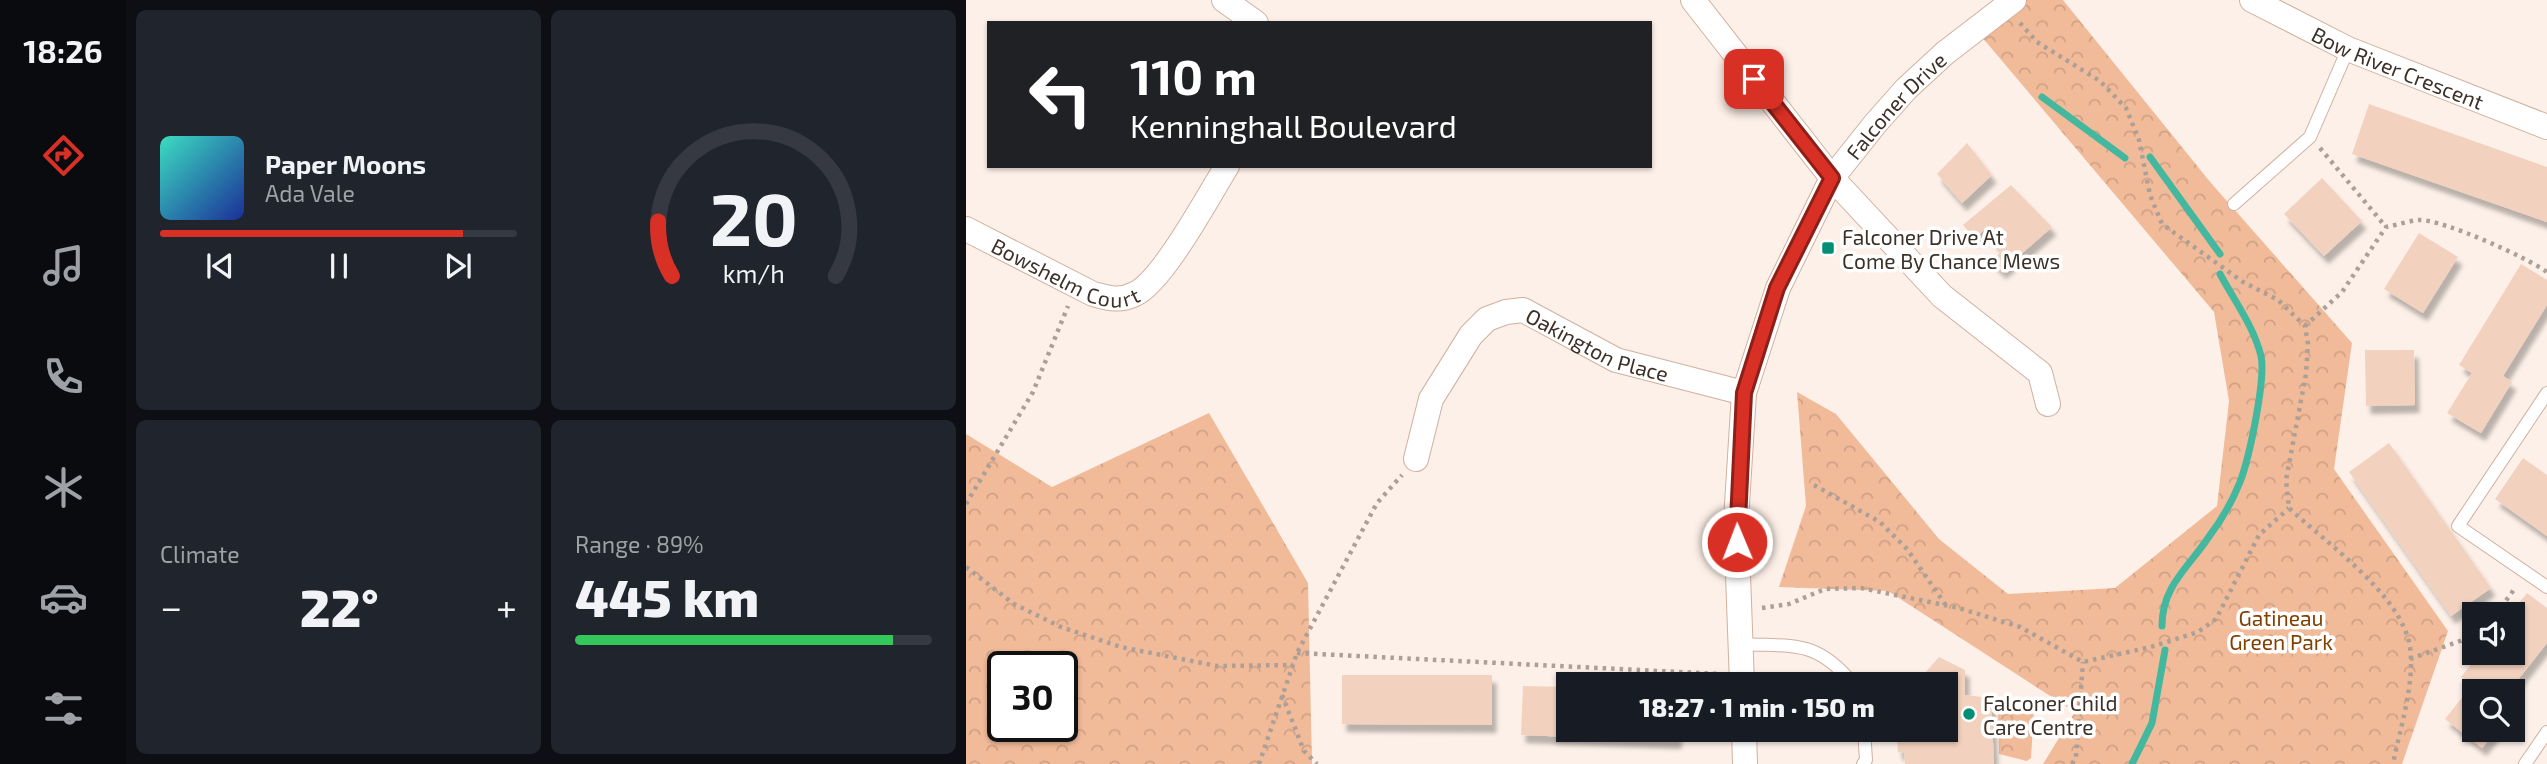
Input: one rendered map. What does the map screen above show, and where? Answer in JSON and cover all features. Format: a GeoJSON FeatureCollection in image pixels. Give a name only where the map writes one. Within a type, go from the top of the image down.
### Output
{"type":"FeatureCollection","features":[{"type":"Feature","properties":{"kind":"street"},"geometry":{"type":"LineString","coordinates":[[1224,0],[1253,21]]}},
{"type":"Feature","properties":{"kind":"street"},"geometry":{"type":"LineString","coordinates":[[1693,0],[1832,178],[1942,296],[2040,373],[2048,404]]}},
{"type":"Feature","properties":{"kind":"street","name":"Bow River Crescent"},"geometry":{"type":"LineString","coordinates":[[2252,0],[2348,49],[2547,127]]}},
{"type":"Feature","properties":{"kind":"street","name":"Falconer Drive"},"geometry":{"type":"LineString","coordinates":[[1742,672],[1736,520],[1744,393],[1777,288],[1832,178],[1906,89],[1945,53],[2010,3]]}},
{"type":"Feature","properties":{"kind":"street","name":"Bowshelm Court"},"geometry":{"type":"LineString","coordinates":[[966,229],[1076,285],[1115,300],[1137,294],[1158,274],[1226,168]]}},
{"type":"Feature","properties":{"kind":"street","name":"Oakington Place"},"geometry":{"type":"LineString","coordinates":[[1416,458],[1431,399],[1471,335],[1487,320],[1506,312],[1523,310],[1616,360],[1744,393]]}},
{"type":"Feature","properties":{"kind":"street"},"geometry":{"type":"LineString","coordinates":[[1744,742],[1745,764]]}},
{"type":"Feature","properties":{"kind":"lane"},"geometry":{"type":"LineString","coordinates":[[2234,204],[2310,137],[2348,49]]}},
{"type":"Feature","properties":{"kind":"lane"},"geometry":{"type":"LineString","coordinates":[[2547,393],[2458,526],[2547,587]]}},
{"type":"Feature","properties":{"kind":"lane"},"geometry":{"type":"LineString","coordinates":[[1741,644],[1812,649],[1843,672]]}},
{"type":"Feature","properties":{"kind":"lane"},"geometry":{"type":"LineString","coordinates":[[2525,764],[2547,732]]}},
{"type":"Feature","properties":{"kind":"lane"},"geometry":{"type":"LineString","coordinates":[[1863,764],[1866,760],[1865,742]]}},
{"type":"Feature","properties":{"kind":"path"},"geometry":{"type":"LineString","coordinates":[[2010,3],[2037,42],[2100,81],[2126,108],[2139,140],[2150,195],[2162,224],[2244,282],[2278,300],[2305,326],[2308,344],[2306,374],[2286,480],[2289,508],[2386,596],[2403,622],[2410,659],[2393,764]]}},
{"type":"Feature","properties":{"kind":"path"},"geometry":{"type":"LineString","coordinates":[[2310,137],[2386,227]]}},
{"type":"Feature","properties":{"kind":"path"},"geometry":{"type":"LineString","coordinates":[[2305,326],[2342,292],[2386,227],[2421,220],[2441,225],[2504,250],[2547,272]]}},
{"type":"Feature","properties":{"kind":"path"},"geometry":{"type":"LineString","coordinates":[[966,504],[1033,393],[1076,285]]}},
{"type":"Feature","properties":{"kind":"path"},"geometry":{"type":"LineString","coordinates":[[1259,764],[1297,653],[1377,503],[1416,458]]}},
{"type":"Feature","properties":{"kind":"path"},"geometry":{"type":"LineString","coordinates":[[1814,485],[1880,522],[1908,549],[1946,605]]}},
{"type":"Feature","properties":{"kind":"path"},"geometry":{"type":"LineString","coordinates":[[1740,611],[1789,604],[1825,589],[1861,587],[1946,605],[2020,627],[2083,662],[2151,647],[2199,632],[2216,619],[2259,535],[2289,508]]}},
{"type":"Feature","properties":{"kind":"path"},"geometry":{"type":"LineString","coordinates":[[966,568],[1014,604],[1061,626],[1121,647],[1217,666],[1293,665]]}},
{"type":"Feature","properties":{"kind":"path"},"geometry":{"type":"LineString","coordinates":[[2505,602],[2526,573]]}},
{"type":"Feature","properties":{"kind":"path"},"geometry":{"type":"LineString","coordinates":[[2410,659],[2462,640]]}},
{"type":"Feature","properties":{"kind":"path"},"geometry":{"type":"LineString","coordinates":[[1297,653],[1610,672]]}},
{"type":"Feature","properties":{"kind":"path"},"geometry":{"type":"LineString","coordinates":[[2072,764],[2076,757],[2083,662]]}},
{"type":"Feature","properties":{"kind":"path"},"geometry":{"type":"LineString","coordinates":[[1281,695],[1304,751],[1317,764]]}},
{"type":"Feature","properties":{"kind":"green space","name":"Gatineau Green Park"},"geometry":{"type":"Polygon","coordinates":[[[2027,0],[2063,0],[2211,183],[2352,343],[2334,469],[2448,631],[2402,764],[2043,764],[2075,712],[1888,591],[1779,587],[1806,506],[1797,392],[1836,414],[1939,539],[2008,594],[2115,588],[2217,506],[2229,401],[2214,312],[1981,36],[2027,0]]]}},
{"type":"Feature","properties":{"kind":"green space"},"geometry":{"type":"Polygon","coordinates":[[[1209,413],[1308,583],[1312,764],[966,764],[966,434],[1052,487],[1209,413]]]}},
{"type":"Feature","properties":{"kind":"green space"},"geometry":{"type":"Polygon","coordinates":[[[1998,708],[2034,710],[2031,758],[2027,761],[1999,754],[1998,708]]]}},
{"type":"Feature","properties":{"kind":"building"},"geometry":{"type":"Polygon","coordinates":[[[2369,104],[2547,167],[2547,222],[2352,154],[2369,104]]]}},
{"type":"Feature","properties":{"kind":"building"},"geometry":{"type":"Polygon","coordinates":[[[1967,143],[1992,175],[1962,203],[1937,174],[1967,143]]]}},
{"type":"Feature","properties":{"kind":"building"},"geometry":{"type":"Polygon","coordinates":[[[2322,178],[2362,221],[2324,256],[2284,214],[2322,178]]]}},
{"type":"Feature","properties":{"kind":"building"},"geometry":{"type":"Polygon","coordinates":[[[2011,185],[2052,227],[2002,271],[1992,262],[2001,251],[1994,241],[1984,230],[1975,239],[1963,225],[2011,185]]]}},
{"type":"Feature","properties":{"kind":"building"},"geometry":{"type":"Polygon","coordinates":[[[2419,233],[2458,257],[2423,313],[2384,289],[2419,233]]]}},
{"type":"Feature","properties":{"kind":"building"},"geometry":{"type":"Polygon","coordinates":[[[2521,264],[2547,280],[2547,305],[2503,376],[2512,382],[2481,433],[2447,413],[2472,373],[2459,365],[2521,264]]]}},
{"type":"Feature","properties":{"kind":"building"},"geometry":{"type":"Polygon","coordinates":[[[2365,350],[2414,350],[2415,405],[2366,406],[2365,350]]]}},
{"type":"Feature","properties":{"kind":"building"},"geometry":{"type":"Polygon","coordinates":[[[2389,443],[2491,588],[2471,602],[2462,602],[2462,608],[2451,616],[2349,472],[2389,443]]]}},
{"type":"Feature","properties":{"kind":"building"},"geometry":{"type":"Polygon","coordinates":[[[2523,458],[2547,475],[2547,536],[2495,499],[2523,458]]]}},
{"type":"Feature","properties":{"kind":"building"},"geometry":{"type":"Polygon","coordinates":[[[2527,593],[2547,608],[2547,643],[2518,679],[2461,677],[2470,665],[2525,665],[2525,602],[2520,602],[2527,593]]]}},
{"type":"Feature","properties":{"kind":"building","name":"Falconer Child Care Centre"},"geometry":{"type":"Polygon","coordinates":[[[1939,657],[1965,670],[1965,695],[1991,698],[1994,764],[1905,764],[1904,753],[1898,752],[1897,742],[1958,742],[1958,672],[1926,672],[1939,657]]]}},
{"type":"Feature","properties":{"kind":"building"},"geometry":{"type":"Polygon","coordinates":[[[1342,675],[1492,675],[1492,725],[1342,724],[1342,675]]]}},
{"type":"Feature","properties":{"kind":"building"},"geometry":{"type":"Polygon","coordinates":[[[1523,686],[1556,687],[1556,736],[1521,735],[1523,686]]]}},
{"type":"Feature","properties":{"kind":"building"},"geometry":{"type":"Polygon","coordinates":[[[2462,698],[2462,732],[2445,719],[2462,698]]]}},
{"type":"Feature","properties":{"kind":"building"},"geometry":{"type":"Polygon","coordinates":[[[2474,742],[2487,742],[2482,748],[2474,742]]]}},
{"type":"Feature","properties":{"kind":"waterway"},"geometry":{"type":"LineString","coordinates":[[2042,97],[2125,158]]}},
{"type":"Feature","properties":{"kind":"waterway"},"geometry":{"type":"LineString","coordinates":[[2150,157],[2220,254]]}},
{"type":"Feature","properties":{"kind":"waterway"},"geometry":{"type":"LineString","coordinates":[[2162,626],[2163,612],[2171,588],[2217,525],[2237,489],[2256,419],[2261,356],[2249,324],[2220,274]]}},
{"type":"Feature","properties":{"kind":"waterway"},"geometry":{"type":"LineString","coordinates":[[2132,764],[2152,723],[2165,650]]}},
{"type":"Feature","properties":{"kind":"place","name":"Falconer Drive At Come By Chance Mews"},"geometry":{"type":"Point","coordinates":[1828,248]}},
{"type":"Feature","properties":{"kind":"place","name":"Falconer Child Care Centre"},"geometry":{"type":"Point","coordinates":[1969,714]}},
{"type":"Feature","properties":{"kind":"route"},"geometry":{"type":"LineString","coordinates":[[1737,542],[1744,393],[1777,288],[1832,178],[1754,79]]}}]}
